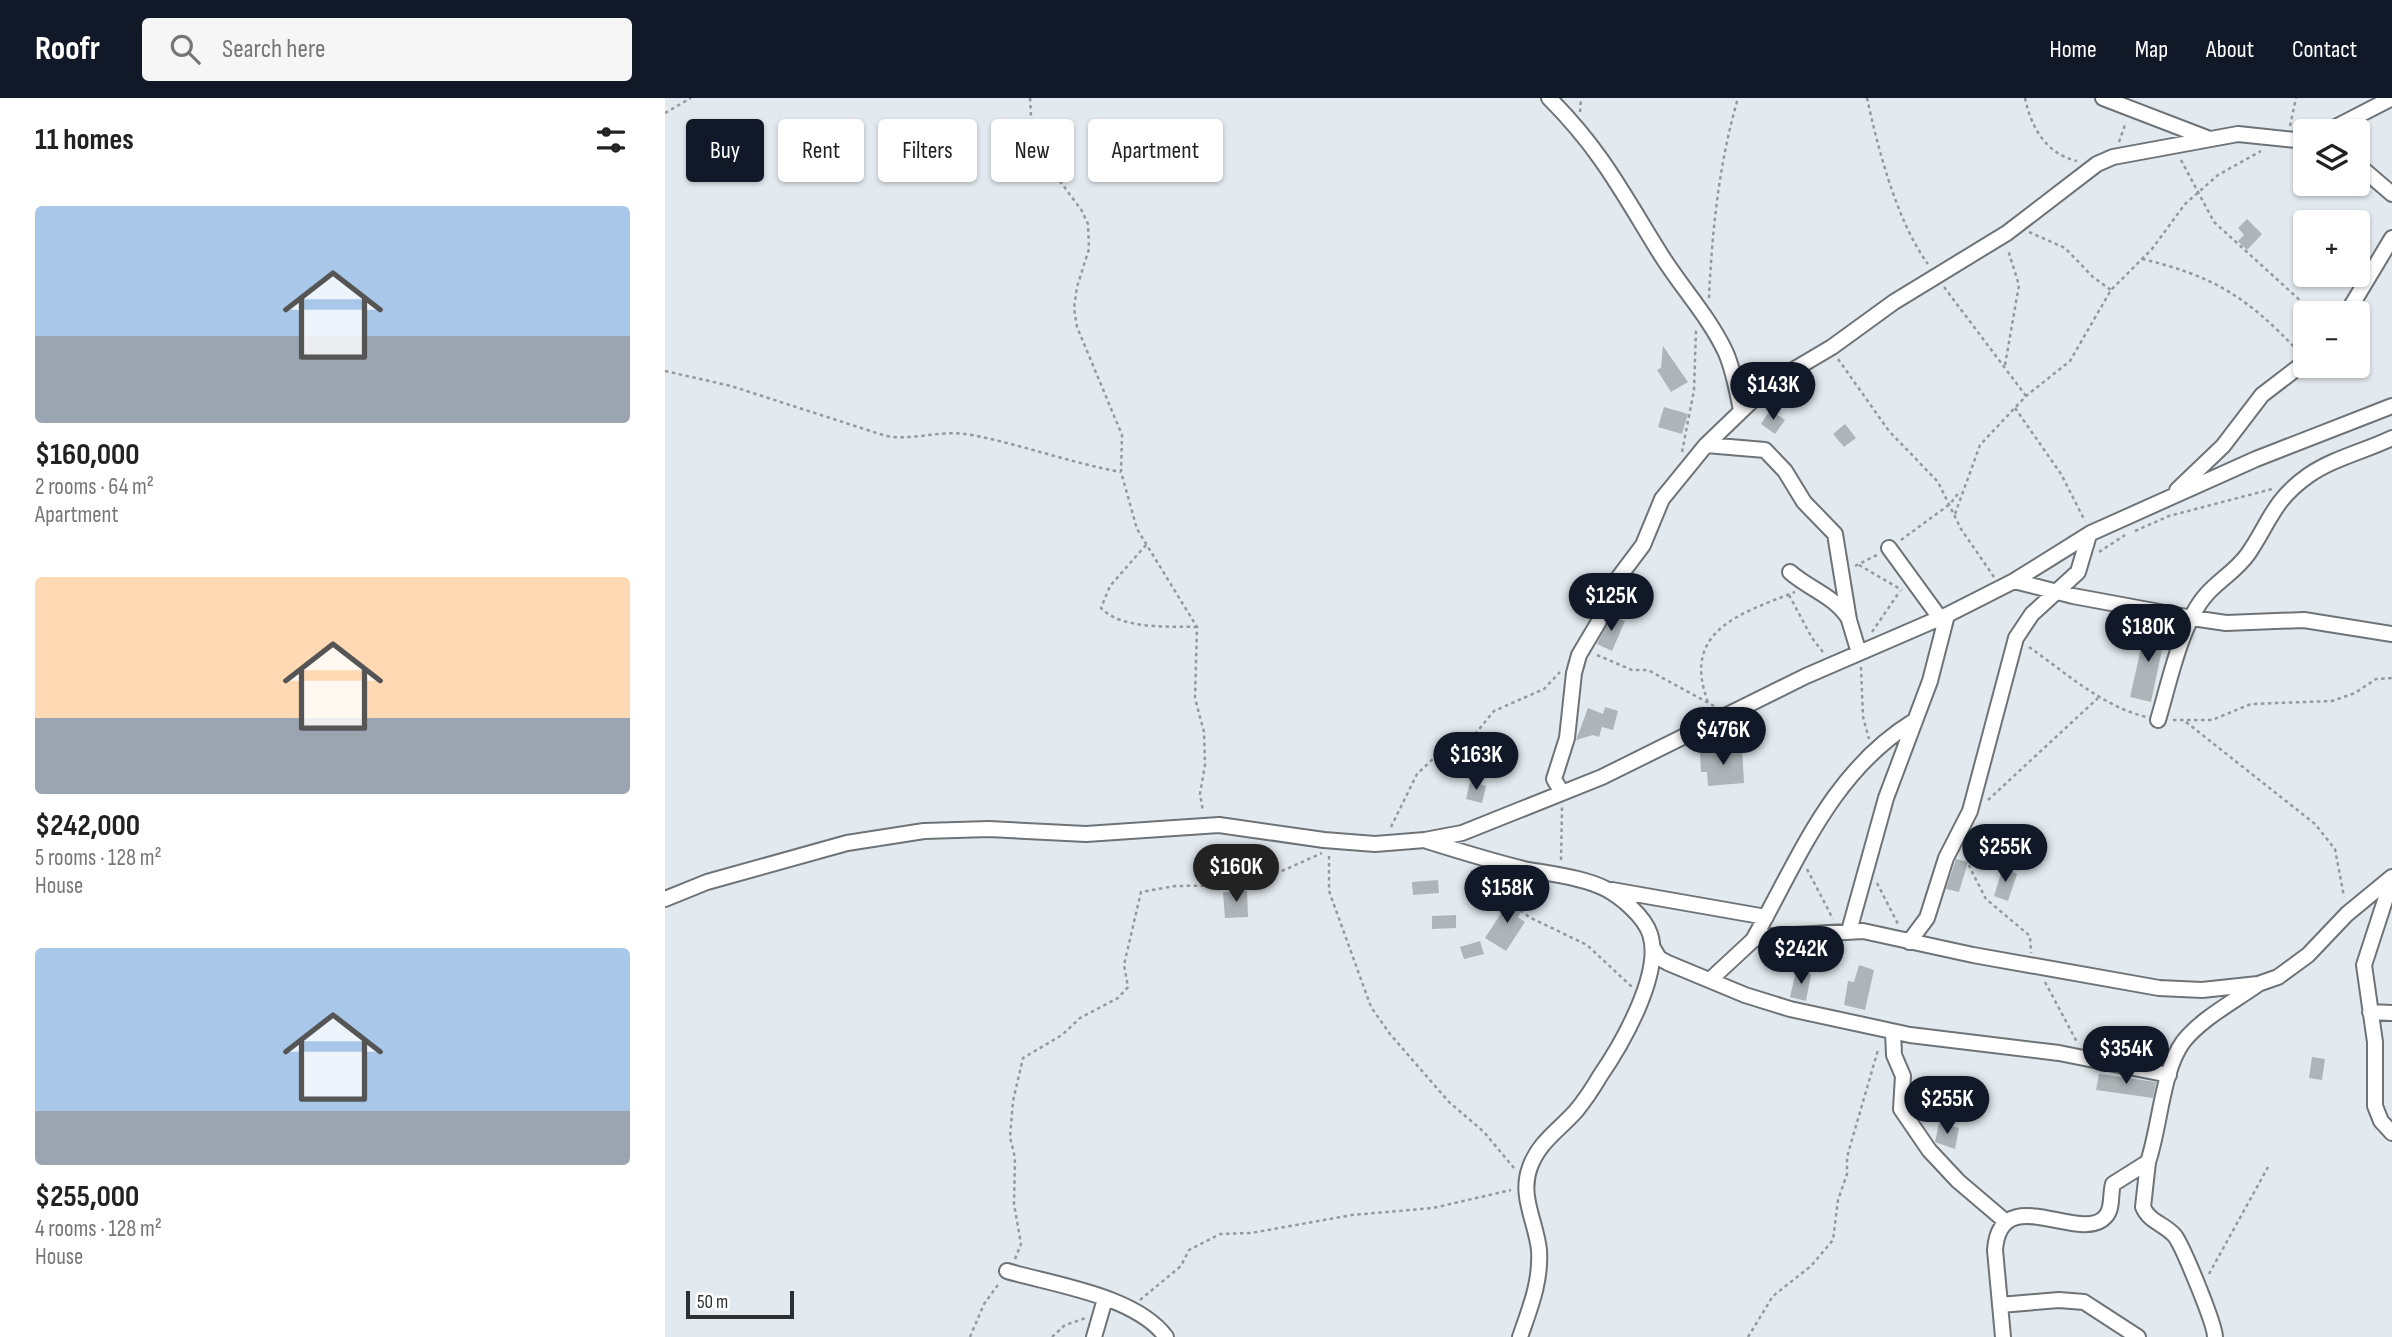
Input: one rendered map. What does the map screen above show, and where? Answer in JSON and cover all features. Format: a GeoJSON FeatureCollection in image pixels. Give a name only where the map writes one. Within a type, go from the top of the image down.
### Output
{"type":"FeatureCollection","features":[{"type":"Feature","properties":{"kind":"street"},"geometry":{"type":"LineString","coordinates":[[1549,98],[1603,158],[1708,323],[1725,352],[1741,410]]}},
{"type":"Feature","properties":{"kind":"street"},"geometry":{"type":"LineString","coordinates":[[2103,98],[2207,138]]}},
{"type":"Feature","properties":{"kind":"street"},"geometry":{"type":"LineString","coordinates":[[2351,119],[2392,98]]}},
{"type":"Feature","properties":{"kind":"street"},"geometry":{"type":"LineString","coordinates":[[1562,793],[1554,779],[1567,738],[1574,673],[1581,652],[1598,623],[1613,585],[1648,536],[1662,499],[1706,446],[1741,410],[1783,376],[1832,347],[1894,302],[2012,229],[2097,164],[2113,158],[2175,147],[2207,138],[2238,134],[2293,139]]}},
{"type":"Feature","properties":{"kind":"street"},"geometry":{"type":"LineString","coordinates":[[2370,175],[2392,194]]}},
{"type":"Feature","properties":{"kind":"street"},"geometry":{"type":"LineString","coordinates":[[2354,301],[2392,238]]}},
{"type":"Feature","properties":{"kind":"street"},"geometry":{"type":"LineString","coordinates":[[2168,498],[2223,446],[2262,395],[2293,370]]}},
{"type":"Feature","properties":{"kind":"street"},"geometry":{"type":"LineString","coordinates":[[665,899],[707,882],[847,843],[924,831],[989,829],[1086,834],[1219,825],[1324,840],[1384,843],[1425,840],[1462,833],[1602,777],[1837,663],[1943,617],[2008,584],[2090,534],[2168,498],[2256,459],[2392,406]]}},
{"type":"Feature","properties":{"kind":"street"},"geometry":{"type":"LineString","coordinates":[[2158,720],[2192,618],[2206,596],[2242,561],[2272,510],[2288,493],[2326,465],[2392,438]]}},
{"type":"Feature","properties":{"kind":"street"},"geometry":{"type":"LineString","coordinates":[[1706,446],[1756,447],[1765,450],[1779,464],[1804,502],[1835,534],[1849,620]]}},
{"type":"Feature","properties":{"kind":"street"},"geometry":{"type":"LineString","coordinates":[[1906,941],[1932,906],[1946,858],[1970,811],[2016,638],[2032,614],[2078,572],[2090,534]]}},
{"type":"Feature","properties":{"kind":"street"},"geometry":{"type":"LineString","coordinates":[[1889,548],[1925,598],[1943,617]]}},
{"type":"Feature","properties":{"kind":"street"},"geometry":{"type":"LineString","coordinates":[[1790,572],[1807,587],[1834,601],[1849,620],[1864,651]]}},
{"type":"Feature","properties":{"kind":"street"},"geometry":{"type":"LineString","coordinates":[[2008,584],[2226,623],[2304,620],[2392,634]]}},
{"type":"Feature","properties":{"kind":"street"},"geometry":{"type":"LineString","coordinates":[[1844,931],[1886,798],[1930,681],[1943,617]]}},
{"type":"Feature","properties":{"kind":"street"},"geometry":{"type":"LineString","coordinates":[[1711,979],[1753,940],[1834,793],[1890,736],[1914,721]]}},
{"type":"Feature","properties":{"kind":"street"},"geometry":{"type":"LineString","coordinates":[[1425,840],[1489,861],[1604,888],[1766,917]]}},
{"type":"Feature","properties":{"kind":"street"},"geometry":{"type":"LineString","coordinates":[[1753,940],[1768,935],[1863,931],[2159,988],[2202,990],[2258,984],[2278,977],[2308,955],[2347,914],[2392,878]]}},
{"type":"Feature","properties":{"kind":"street"},"geometry":{"type":"LineString","coordinates":[[2392,878],[2364,964],[2375,1042],[2375,1107],[2381,1121],[2392,1133]]}},
{"type":"Feature","properties":{"kind":"street"},"geometry":{"type":"LineString","coordinates":[[1604,888],[1625,902],[1646,926],[1653,948],[1663,961],[1790,1009],[1889,1031],[2087,1059],[2169,1075]]}},
{"type":"Feature","properties":{"kind":"street"},"geometry":{"type":"LineString","coordinates":[[1520,1337],[1536,1293],[1539,1250],[1525,1184],[1543,1141],[1577,1110],[1602,1074],[1630,1023],[1641,996],[1653,948]]}},
{"type":"Feature","properties":{"kind":"street"},"geometry":{"type":"LineString","coordinates":[[2215,1337],[2215,1327],[2173,1234],[2145,1214],[2143,1207],[2148,1162],[2169,1075],[2182,1044],[2258,984]]}},
{"type":"Feature","properties":{"kind":"street"},"geometry":{"type":"LineString","coordinates":[[2370,1012],[2392,1013]]}},
{"type":"Feature","properties":{"kind":"street"},"geometry":{"type":"LineString","coordinates":[[1889,1031],[1894,1055],[1903,1076],[1901,1109],[1929,1150],[1958,1181],[2005,1221]]}},
{"type":"Feature","properties":{"kind":"street"},"geometry":{"type":"LineString","coordinates":[[2003,1337],[1995,1250],[1996,1237],[2005,1221],[2015,1216],[2080,1222],[2103,1219],[2109,1213],[2113,1184],[2148,1162]]}},
{"type":"Feature","properties":{"kind":"street"},"geometry":{"type":"LineString","coordinates":[[1007,1271],[1103,1305],[1128,1306],[1159,1326],[1166,1337]]}},
{"type":"Feature","properties":{"kind":"street"},"geometry":{"type":"LineString","coordinates":[[2000,1305],[2059,1300],[2084,1302],[2137,1337]]}},
{"type":"Feature","properties":{"kind":"street"},"geometry":{"type":"LineString","coordinates":[[1094,1337],[1103,1305]]}},
{"type":"Feature","properties":{"kind":"path"},"geometry":{"type":"LineString","coordinates":[[665,113],[691,98]]}},
{"type":"Feature","properties":{"kind":"path"},"geometry":{"type":"LineString","coordinates":[[1030,98],[1033,134],[1040,154],[1082,211],[1088,224],[1089,249],[1077,286],[1074,308],[1077,327],[1114,408],[1122,435],[1121,472],[1137,529],[1197,627],[1195,698],[1204,732],[1201,806],[1219,825]]}},
{"type":"Feature","properties":{"kind":"path"},"geometry":{"type":"LineString","coordinates":[[1708,323],[1715,219],[1722,165],[1738,98]]}},
{"type":"Feature","properties":{"kind":"path"},"geometry":{"type":"LineString","coordinates":[[1867,98],[1888,176],[1912,239],[1954,303],[2005,365],[2026,396]]}},
{"type":"Feature","properties":{"kind":"path"},"geometry":{"type":"LineString","coordinates":[[2025,98],[2029,117],[2045,143],[2057,154],[2081,163],[2097,164]]}},
{"type":"Feature","properties":{"kind":"path"},"geometry":{"type":"LineString","coordinates":[[2296,98],[2298,119]]}},
{"type":"Feature","properties":{"kind":"path"},"geometry":{"type":"LineString","coordinates":[[2113,158],[2132,107]]}},
{"type":"Feature","properties":{"kind":"path"},"geometry":{"type":"LineString","coordinates":[[2175,147],[2214,222],[2300,301]]}},
{"type":"Feature","properties":{"kind":"path"},"geometry":{"type":"LineString","coordinates":[[1955,514],[1976,453],[2026,396],[2070,361],[2111,290],[2142,259],[2185,204],[2218,175],[2265,149]]}},
{"type":"Feature","properties":{"kind":"path"},"geometry":{"type":"LineString","coordinates":[[2005,365],[2019,285],[2008,251],[2012,229],[2065,248],[2093,277],[2111,290]]}},
{"type":"Feature","properties":{"kind":"path"},"geometry":{"type":"LineString","coordinates":[[2142,259],[2187,270],[2249,302],[2293,348]]}},
{"type":"Feature","properties":{"kind":"path"},"geometry":{"type":"LineString","coordinates":[[1679,460],[1695,390],[1697,308]]}},
{"type":"Feature","properties":{"kind":"path"},"geometry":{"type":"LineString","coordinates":[[1832,347],[1868,404],[1938,482],[1973,549],[2008,584]]}},
{"type":"Feature","properties":{"kind":"path"},"geometry":{"type":"LineString","coordinates":[[665,371],[731,386],[886,436],[912,438],[926,433],[971,435],[1121,472]]}},
{"type":"Feature","properties":{"kind":"path"},"geometry":{"type":"LineString","coordinates":[[2014,408],[2061,474],[2090,534]]}},
{"type":"Feature","properties":{"kind":"path"},"geometry":{"type":"LineString","coordinates":[[2083,563],[2126,534],[2169,516],[2245,498],[2283,485]]}},
{"type":"Feature","properties":{"kind":"path"},"geometry":{"type":"LineString","coordinates":[[1146,545],[1110,586],[1101,608],[1124,620],[1197,627]]}},
{"type":"Feature","properties":{"kind":"path"},"geometry":{"type":"LineString","coordinates":[[1859,565],[1901,590],[1925,598]]}},
{"type":"Feature","properties":{"kind":"path"},"geometry":{"type":"LineString","coordinates":[[1708,702],[1699,680],[1699,662],[1704,649],[1717,632],[1751,611],[1807,587]]}},
{"type":"Feature","properties":{"kind":"path"},"geometry":{"type":"LineString","coordinates":[[1873,753],[1863,717],[1864,651],[1873,631],[1901,590]]}},
{"type":"Feature","properties":{"kind":"path"},"geometry":{"type":"LineString","coordinates":[[1789,595],[1819,648],[1837,663]]}},
{"type":"Feature","properties":{"kind":"path"},"geometry":{"type":"LineString","coordinates":[[2016,638],[2099,697],[2129,712],[2158,720],[2184,721],[2223,717],[2251,704],[2332,701],[2355,693],[2375,680],[2392,678]]}},
{"type":"Feature","properties":{"kind":"path"},"geometry":{"type":"LineString","coordinates":[[1384,843],[1417,774],[1434,757],[1453,757],[1494,710],[1544,689],[1581,652],[1632,670],[1648,670],[1729,715]]}},
{"type":"Feature","properties":{"kind":"path"},"geometry":{"type":"LineString","coordinates":[[1970,811],[1995,795],[2099,697]]}},
{"type":"Feature","properties":{"kind":"path"},"geometry":{"type":"LineString","coordinates":[[2184,721],[2315,824],[2335,849],[2347,914]]}},
{"type":"Feature","properties":{"kind":"path"},"geometry":{"type":"LineString","coordinates":[[1560,877],[1562,793]]}},
{"type":"Feature","properties":{"kind":"path"},"geometry":{"type":"LineString","coordinates":[[1958,831],[1970,868],[1986,899],[2030,936],[2033,963],[2087,1059]]}},
{"type":"Feature","properties":{"kind":"path"},"geometry":{"type":"LineString","coordinates":[[970,1337],[984,1304],[1007,1271],[1021,1244],[1014,1204],[1015,1158],[1010,1137],[1013,1101],[1023,1058],[1062,1035],[1080,1018],[1118,998],[1128,987],[1124,965],[1141,892],[1149,888],[1186,885],[1251,885],[1306,863],[1329,849],[1329,891],[1371,1007],[1390,1034],[1449,1101],[1484,1132],[1525,1184],[1433,1208],[1352,1216],[1251,1233],[1220,1234],[1189,1250],[1181,1266],[1128,1306]]}},
{"type":"Feature","properties":{"kind":"path"},"geometry":{"type":"LineString","coordinates":[[1799,855],[1844,931]]}},
{"type":"Feature","properties":{"kind":"path"},"geometry":{"type":"LineString","coordinates":[[1466,866],[1528,917],[1587,945],[1641,996]]}},
{"type":"Feature","properties":{"kind":"path"},"geometry":{"type":"LineString","coordinates":[[1866,866],[1891,906],[1906,941]]}},
{"type":"Feature","properties":{"kind":"path"},"geometry":{"type":"LineString","coordinates":[[1748,1337],[1773,1296],[1811,1266],[1833,1240],[1837,1200],[1847,1174],[1847,1157],[1889,1031]]}},
{"type":"Feature","properties":{"kind":"path"},"geometry":{"type":"LineString","coordinates":[[2200,1293],[2268,1167]]}},
{"type":"Feature","properties":{"kind":"path"},"geometry":{"type":"LineString","coordinates":[[1052,1337],[1065,1325],[1103,1305]]}},
{"type":"Feature","properties":{"kind":"building"},"geometry":{"type":"Polygon","coordinates":[[[2247,219],[2262,234],[2247,250],[2238,241],[2244,235],[2238,228],[2247,219]]]}},
{"type":"Feature","properties":{"kind":"building"},"geometry":{"type":"Polygon","coordinates":[[[1663,346],[1688,382],[1671,392],[1657,370],[1661,368],[1663,346]]]}},
{"type":"Feature","properties":{"kind":"building"},"geometry":{"type":"Polygon","coordinates":[[[1664,407],[1688,414],[1682,434],[1658,427],[1664,407]]]}},
{"type":"Feature","properties":{"kind":"building"},"geometry":{"type":"Polygon","coordinates":[[[1770,410],[1785,420],[1775,434],[1761,424],[1770,410]]]}},
{"type":"Feature","properties":{"kind":"building"},"geometry":{"type":"Polygon","coordinates":[[[1845,424],[1856,438],[1844,447],[1833,434],[1845,424]]]}},
{"type":"Feature","properties":{"kind":"building"},"geometry":{"type":"Polygon","coordinates":[[[1611,616],[1625,621],[1612,651],[1597,644],[1611,616]]]}},
{"type":"Feature","properties":{"kind":"building"},"geometry":{"type":"Polygon","coordinates":[[[2146,626],[2166,631],[2151,702],[2130,697],[2146,626]]]}},
{"type":"Feature","properties":{"kind":"building"},"geometry":{"type":"Polygon","coordinates":[[[1605,707],[1618,711],[1613,730],[1602,727],[1599,737],[1593,735],[1576,740],[1588,708],[1603,714],[1605,707]]]}},
{"type":"Feature","properties":{"kind":"building"},"geometry":{"type":"Polygon","coordinates":[[[1742,747],[1744,783],[1708,786],[1707,772],[1701,772],[1700,753],[1742,747]]]}},
{"type":"Feature","properties":{"kind":"building"},"geometry":{"type":"Polygon","coordinates":[[[1470,782],[1486,786],[1482,803],[1466,799],[1470,782]]]}},
{"type":"Feature","properties":{"kind":"building"},"geometry":{"type":"Polygon","coordinates":[[[1956,859],[1968,862],[1959,892],[1946,889],[1956,859]]]}},
{"type":"Feature","properties":{"kind":"building"},"geometry":{"type":"Polygon","coordinates":[[[2003,867],[2017,874],[2008,901],[1994,896],[2003,867]]]}},
{"type":"Feature","properties":{"kind":"building"},"geometry":{"type":"Polygon","coordinates":[[[1438,880],[1439,893],[1413,895],[1412,882],[1438,880]]]}},
{"type":"Feature","properties":{"kind":"building"},"geometry":{"type":"Polygon","coordinates":[[[1247,891],[1248,917],[1225,918],[1223,892],[1247,891]]]}},
{"type":"Feature","properties":{"kind":"building"},"geometry":{"type":"Polygon","coordinates":[[[1516,898],[1526,904],[1518,917],[1525,922],[1506,951],[1485,938],[1509,901],[1513,902],[1516,898]]]}},
{"type":"Feature","properties":{"kind":"building"},"geometry":{"type":"Polygon","coordinates":[[[1456,915],[1456,928],[1432,929],[1432,916],[1456,915]]]}},
{"type":"Feature","properties":{"kind":"building"},"geometry":{"type":"Polygon","coordinates":[[[1480,941],[1484,954],[1464,959],[1460,947],[1480,941]]]}},
{"type":"Feature","properties":{"kind":"building"},"geometry":{"type":"Polygon","coordinates":[[[1859,965],[1874,970],[1865,1010],[1844,1005],[1848,981],[1854,982],[1859,965]]]}},
{"type":"Feature","properties":{"kind":"building"},"geometry":{"type":"Polygon","coordinates":[[[1796,971],[1811,974],[1806,1001],[1790,997],[1796,971]]]}},
{"type":"Feature","properties":{"kind":"building"},"geometry":{"type":"Polygon","coordinates":[[[2312,1057],[2325,1059],[2322,1080],[2309,1078],[2312,1057]]]}},
{"type":"Feature","properties":{"kind":"building"},"geometry":{"type":"Polygon","coordinates":[[[2099,1074],[2156,1082],[2153,1098],[2096,1090],[2099,1074]]]}},
{"type":"Feature","properties":{"kind":"building"},"geometry":{"type":"Polygon","coordinates":[[[1939,1123],[1959,1128],[1955,1149],[1935,1142],[1939,1123]]]}}]}
